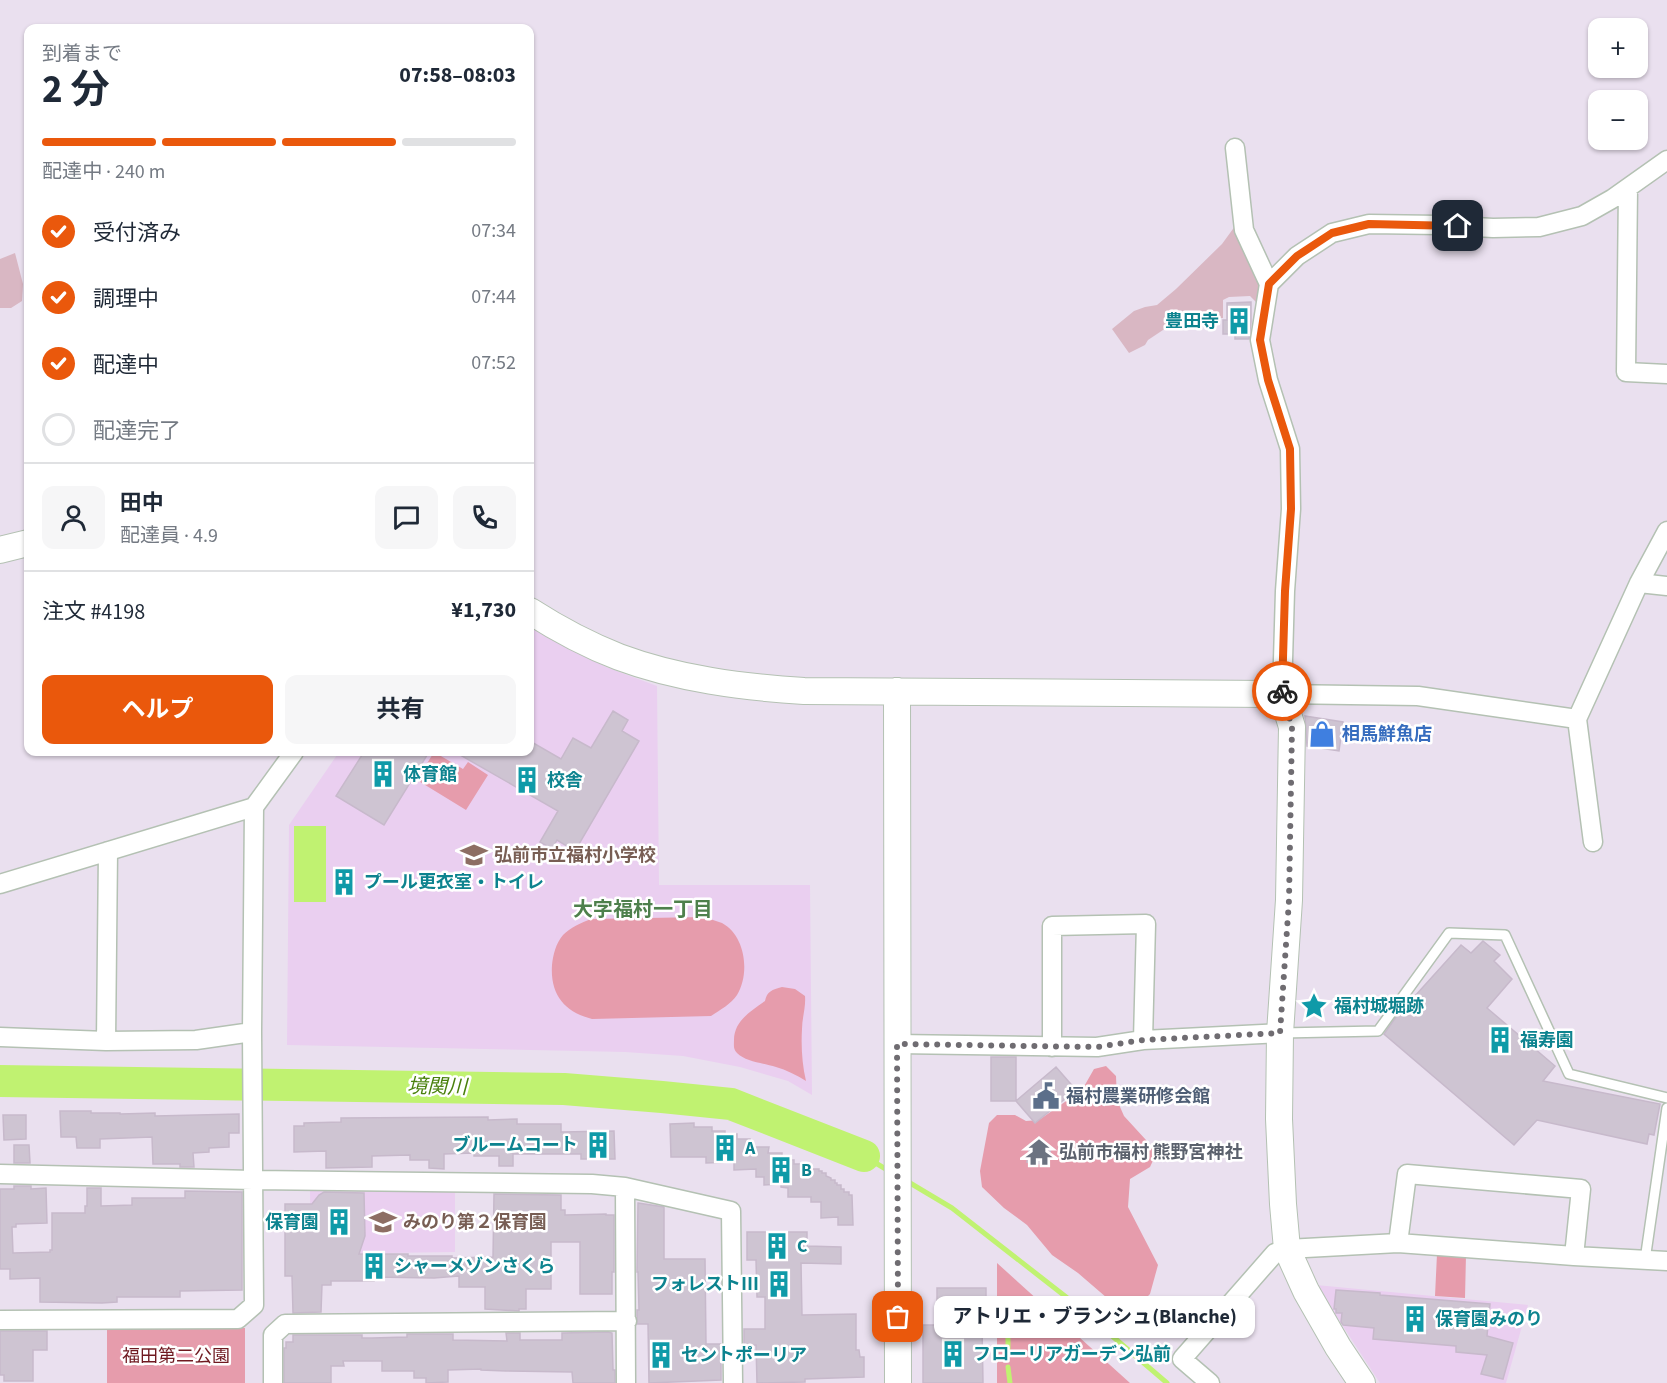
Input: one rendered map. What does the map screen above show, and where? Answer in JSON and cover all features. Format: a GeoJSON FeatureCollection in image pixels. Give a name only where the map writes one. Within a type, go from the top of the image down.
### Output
{"type":"FeatureCollection","features":[{"type":"Feature","properties":{"kind":"street"},"geometry":{"type":"LineString","coordinates":[[1235,148],[1244,230],[1269,284],[1260,340],[1268,380],[1290,449],[1291,509],[1285,591],[1282,693],[1292,727],[1289,900],[1280,1033],[1280,1119],[1287,1249],[1306,1291],[1362,1383]]}},
{"type":"Feature","properties":{"kind":"street"},"geometry":{"type":"LineString","coordinates":[[1269,284],[1297,256],[1332,233],[1369,224],[1493,228],[1539,227],[1582,216],[1628,188],[1667,160]]}},
{"type":"Feature","properties":{"kind":"street"},"geometry":{"type":"LineString","coordinates":[[1628,188],[1626,372],[1667,374]]}},
{"type":"Feature","properties":{"kind":"street"},"geometry":{"type":"LineString","coordinates":[[1593,842],[1577,719],[1639,583],[1667,531]]}},
{"type":"Feature","properties":{"kind":"street"},"geometry":{"type":"LineString","coordinates":[[0,550],[24,544]]}},
{"type":"Feature","properties":{"kind":"street"},"geometry":{"type":"LineString","coordinates":[[1639,583],[1667,586]]}},
{"type":"Feature","properties":{"kind":"street"},"geometry":{"type":"LineString","coordinates":[[534,613],[572,636],[620,657],[674,673],[763,689],[1418,696],[1577,719]]}},
{"type":"Feature","properties":{"kind":"street"},"geometry":{"type":"LineString","coordinates":[[897,691],[898,1383]]}},
{"type":"Feature","properties":{"kind":"street"},"geometry":{"type":"LineString","coordinates":[[0,1320],[238,1319],[254,1305],[252,1032],[254,807],[291,756]]}},
{"type":"Feature","properties":{"kind":"street"},"geometry":{"type":"LineString","coordinates":[[0,884],[254,807]]}},
{"type":"Feature","properties":{"kind":"street"},"geometry":{"type":"LineString","coordinates":[[106,1041],[108,851]]}},
{"type":"Feature","properties":{"kind":"street"},"geometry":{"type":"LineString","coordinates":[[1052,1047],[1052,926],[1146,924],[1143,1040]]}},
{"type":"Feature","properties":{"kind":"street"},"geometry":{"type":"LineString","coordinates":[[0,1037],[106,1041],[196,1040],[252,1032]]}},
{"type":"Feature","properties":{"kind":"street"},"geometry":{"type":"LineString","coordinates":[[897,1044],[1097,1047],[1143,1040],[1280,1033]]}},
{"type":"Feature","properties":{"kind":"street"},"geometry":{"type":"LineString","coordinates":[[0,1174],[592,1184],[625,1187],[731,1211],[733,1383]]}},
{"type":"Feature","properties":{"kind":"street"},"geometry":{"type":"LineString","coordinates":[[1398,1242],[1407,1174],[1581,1190],[1574,1256]]}},
{"type":"Feature","properties":{"kind":"street"},"geometry":{"type":"LineString","coordinates":[[625,1187],[626,1383]]}},
{"type":"Feature","properties":{"kind":"street"},"geometry":{"type":"LineString","coordinates":[[1210,1383],[1182,1359],[1275,1254],[1287,1249],[1398,1242],[1667,1261]]}},
{"type":"Feature","properties":{"kind":"street"},"geometry":{"type":"LineString","coordinates":[[273,1383],[273,1335],[285,1324],[627,1321]]}},
{"type":"Feature","properties":{"kind":"lane"},"geometry":{"type":"LineString","coordinates":[[1280,1033],[1378,1031],[1449,933],[1505,935],[1569,1074],[1667,1098]]}},
{"type":"Feature","properties":{"kind":"lane"},"geometry":{"type":"LineString","coordinates":[[1645,1260],[1667,1108]]}},
{"type":"Feature","properties":{"kind":"shaded area"},"geometry":{"type":"Polygon","coordinates":[[[1238,222],[1264,285],[1257,303],[1250,296],[1229,297],[1223,300],[1223,318],[1208,318],[1208,325],[1175,322],[1148,340],[1145,345],[1129,353],[1112,329],[1134,311],[1157,305],[1176,289],[1222,244],[1238,222]]]}},
{"type":"Feature","properties":{"kind":"shaded area"},"geometry":{"type":"Polygon","coordinates":[[[15,253],[23,284],[22,301],[11,308],[0,308],[0,259],[15,253]]]}},
{"type":"Feature","properties":{"kind":"shaded area","name":"弘前市立福村小学校"},"geometry":{"type":"Polygon","coordinates":[[[534,627],[606,667],[657,686],[659,885],[810,885],[812,1095],[788,1081],[740,1067],[683,1056],[625,1052],[287,1045],[289,825],[336,756],[534,756],[534,627]]]}},
{"type":"Feature","properties":{"kind":"shaded area"},"geometry":{"type":"Polygon","coordinates":[[[294,826],[326,826],[326,902],[294,902],[294,826]]]}},
{"type":"Feature","properties":{"kind":"shaded area","name":"みのり第２保育園"},"geometry":{"type":"Polygon","coordinates":[[[455,1190],[455,1252],[311,1254],[310,1191],[455,1190]]]}},
{"type":"Feature","properties":{"kind":"shaded area"},"geometry":{"type":"Polygon","coordinates":[[[1316,1285],[1528,1305],[1506,1383],[1380,1383],[1316,1285]]]}},
{"type":"Feature","properties":{"kind":"green space"},"geometry":{"type":"Polygon","coordinates":[[[432,756],[441,756],[463,769],[468,762],[488,775],[466,810],[417,780],[432,756]]]}},
{"type":"Feature","properties":{"kind":"green space"},"geometry":{"type":"Polygon","coordinates":[[[704,917],[722,923],[730,929],[741,946],[744,966],[744,977],[737,995],[729,1004],[711,1016],[592,1019],[574,1012],[561,1001],[554,985],[552,965],[558,942],[569,930],[591,919],[704,917]]]}},
{"type":"Feature","properties":{"kind":"green space"},"geometry":{"type":"Polygon","coordinates":[[[782,987],[795,989],[805,996],[802,1042],[806,1081],[784,1070],[745,1058],[734,1048],[735,1033],[740,1022],[765,1001],[770,991],[782,987]]]}},
{"type":"Feature","properties":{"kind":"green space"},"geometry":{"type":"Polygon","coordinates":[[[1106,1066],[1116,1076],[1117,1100],[1124,1116],[1157,1152],[1150,1167],[1130,1179],[1128,1207],[1158,1265],[1150,1294],[1136,1308],[1114,1304],[1078,1273],[1052,1255],[1027,1225],[1004,1208],[982,1187],[980,1171],[989,1123],[997,1115],[1015,1115],[1026,1121],[1039,1120],[1082,1090],[1094,1069],[1106,1066]]]}},
{"type":"Feature","properties":{"kind":"green space"},"geometry":{"type":"Polygon","coordinates":[[[1437,1254],[1466,1255],[1465,1298],[1435,1296],[1437,1254]]]}},
{"type":"Feature","properties":{"kind":"green space"},"geometry":{"type":"Polygon","coordinates":[[[997,1263],[1130,1383],[997,1383],[997,1263]]]}},
{"type":"Feature","properties":{"kind":"green space","name":"福田第二公園"},"geometry":{"type":"Polygon","coordinates":[[[107,1328],[245,1328],[245,1383],[107,1383],[107,1328]]]}},
{"type":"Feature","properties":{"kind":"building","name":"豊田寺"},"geometry":{"type":"Polygon","coordinates":[[[1251,302],[1249,339],[1235,339],[1235,334],[1223,334],[1223,320],[1227,320],[1227,303],[1251,302]]]}},
{"type":"Feature","properties":{"kind":"building","name":"校舎"},"geometry":{"type":"Polygon","coordinates":[[[613,711],[628,720],[622,731],[639,741],[575,851],[557,840],[552,849],[540,842],[558,811],[462,756],[534,756],[534,743],[561,759],[573,738],[591,748],[613,711]]]}},
{"type":"Feature","properties":{"kind":"building","name":"相馬鮮魚店"},"geometry":{"type":"Polygon","coordinates":[[[1305,716],[1343,722],[1339,751],[1307,746],[1305,716]]]}},
{"type":"Feature","properties":{"kind":"building","name":"体育館"},"geometry":{"type":"Polygon","coordinates":[[[361,756],[427,756],[384,825],[336,796],[361,756]]]}},
{"type":"Feature","properties":{"kind":"building","name":"福寿園"},"geometry":{"type":"Polygon","coordinates":[[[1483,941],[1500,955],[1494,961],[1512,979],[1487,1008],[1555,1066],[1543,1081],[1660,1104],[1654,1135],[1649,1134],[1647,1144],[1537,1120],[1514,1145],[1384,1034],[1396,1017],[1461,945],[1471,953],[1483,941]]]}},
{"type":"Feature","properties":{"kind":"building"},"geometry":{"type":"Polygon","coordinates":[[[991,1057],[1016,1057],[1016,1101],[991,1101],[991,1057]]]}},
{"type":"Feature","properties":{"kind":"building","name":"福村農業研修会館"},"geometry":{"type":"Polygon","coordinates":[[[1056,1067],[1076,1090],[1035,1123],[1016,1101],[1056,1067]]]}},
{"type":"Feature","properties":{"kind":"building"},"geometry":{"type":"Polygon","coordinates":[[[60,1111],[155,1113],[155,1116],[239,1114],[239,1133],[229,1133],[229,1147],[209,1148],[209,1152],[193,1153],[194,1167],[180,1167],[180,1164],[153,1164],[152,1137],[100,1139],[100,1148],[77,1148],[76,1137],[61,1137],[60,1111]]]}},
{"type":"Feature","properties":{"kind":"building"},"geometry":{"type":"Polygon","coordinates":[[[3,1115],[26,1115],[26,1139],[4,1140],[3,1115]]]}},
{"type":"Feature","properties":{"kind":"building"},"geometry":{"type":"Polygon","coordinates":[[[488,1117],[488,1120],[517,1119],[517,1124],[561,1124],[561,1132],[614,1131],[615,1159],[581,1159],[581,1154],[513,1154],[513,1166],[499,1166],[499,1156],[474,1156],[474,1153],[444,1154],[444,1169],[429,1168],[429,1160],[410,1160],[410,1155],[372,1156],[372,1167],[326,1168],[326,1151],[294,1152],[294,1126],[304,1126],[304,1123],[341,1122],[341,1118],[488,1117]]]}},
{"type":"Feature","properties":{"kind":"building"},"geometry":{"type":"Polygon","coordinates":[[[694,1123],[694,1127],[712,1127],[712,1131],[737,1134],[737,1139],[750,1139],[750,1147],[769,1147],[768,1153],[782,1153],[782,1160],[794,1160],[794,1164],[807,1164],[807,1169],[819,1169],[822,1173],[826,1173],[826,1176],[835,1180],[837,1185],[841,1185],[844,1192],[852,1195],[853,1225],[838,1225],[838,1217],[821,1218],[821,1202],[811,1202],[811,1197],[788,1197],[788,1188],[781,1187],[781,1184],[764,1185],[764,1177],[756,1177],[756,1169],[734,1170],[734,1162],[706,1163],[706,1157],[671,1157],[670,1124],[694,1123]]]}},
{"type":"Feature","properties":{"kind":"building","name":"弘前市福村 熊野宮神社"},"geometry":{"type":"Polygon","coordinates":[[[1030,1144],[1051,1147],[1048,1165],[1027,1162],[1030,1144]]]}},
{"type":"Feature","properties":{"kind":"building"},"geometry":{"type":"Polygon","coordinates":[[[14,1145],[29,1145],[30,1163],[14,1163],[14,1145]]]}},
{"type":"Feature","properties":{"kind":"building"},"geometry":{"type":"Polygon","coordinates":[[[14,1186],[31,1186],[31,1189],[46,1188],[47,1223],[16,1224],[16,1227],[12,1227],[13,1253],[50,1252],[52,1250],[52,1213],[85,1213],[87,1188],[101,1188],[101,1206],[132,1205],[132,1198],[185,1198],[185,1191],[242,1192],[242,1290],[180,1291],[180,1297],[117,1297],[117,1302],[102,1303],[40,1302],[40,1278],[10,1279],[10,1269],[0,1269],[0,1189],[14,1189],[14,1186]]]}},
{"type":"Feature","properties":{"kind":"building"},"geometry":{"type":"Polygon","coordinates":[[[324,1192],[364,1193],[365,1236],[359,1254],[408,1254],[408,1256],[452,1256],[452,1258],[493,1257],[494,1194],[561,1195],[561,1210],[565,1210],[565,1215],[614,1215],[612,1294],[580,1294],[580,1242],[551,1242],[551,1289],[526,1289],[526,1309],[519,1309],[519,1311],[485,1309],[485,1287],[459,1287],[459,1276],[374,1277],[374,1281],[331,1281],[331,1285],[322,1285],[321,1312],[293,1313],[292,1276],[285,1276],[285,1204],[312,1204],[324,1192]]]}},
{"type":"Feature","properties":{"kind":"building"},"geometry":{"type":"Polygon","coordinates":[[[638,1203],[664,1207],[664,1259],[705,1259],[706,1344],[721,1344],[721,1380],[649,1383],[648,1324],[637,1324],[637,1310],[639,1310],[638,1203]]]}},
{"type":"Feature","properties":{"kind":"building"},"geometry":{"type":"Polygon","coordinates":[[[747,1232],[807,1232],[807,1246],[841,1247],[841,1264],[801,1263],[802,1315],[856,1314],[856,1350],[859,1350],[860,1357],[864,1357],[864,1377],[757,1383],[756,1345],[744,1345],[744,1329],[765,1329],[765,1297],[757,1297],[756,1260],[747,1260],[747,1232]]]}},
{"type":"Feature","properties":{"kind":"building","name":"フローリアガーデン弘前"},"geometry":{"type":"Polygon","coordinates":[[[937,1288],[986,1288],[986,1325],[982,1325],[983,1383],[923,1383],[923,1325],[937,1325],[937,1288]]]}},
{"type":"Feature","properties":{"kind":"building","name":"保育園みのり"},"geometry":{"type":"Polygon","coordinates":[[[1336,1290],[1490,1304],[1487,1336],[1513,1343],[1503,1379],[1481,1374],[1487,1355],[1456,1352],[1456,1346],[1373,1339],[1374,1328],[1343,1325],[1342,1313],[1336,1313],[1334,1309],[1336,1290]]]}},
{"type":"Feature","properties":{"kind":"building"},"geometry":{"type":"Polygon","coordinates":[[[0,1331],[47,1331],[47,1350],[33,1350],[33,1381],[4,1381],[4,1375],[0,1375],[0,1331]]]}},
{"type":"Feature","properties":{"kind":"building"},"geometry":{"type":"Polygon","coordinates":[[[506,1333],[520,1333],[520,1340],[562,1340],[562,1333],[612,1333],[615,1383],[573,1383],[572,1372],[481,1369],[448,1370],[448,1382],[426,1383],[426,1378],[414,1378],[414,1371],[382,1371],[382,1361],[343,1361],[344,1366],[331,1366],[331,1383],[284,1383],[284,1348],[286,1348],[286,1342],[293,1342],[293,1335],[362,1335],[362,1338],[372,1338],[407,1337],[407,1334],[453,1334],[453,1340],[507,1341],[506,1333]]]}},
{"type":"Feature","properties":{"kind":"waterway","name":"境関川"},"geometry":{"type":"LineString","coordinates":[[0,1081],[564,1089],[662,1097],[731,1104],[864,1156]]}},
{"type":"Feature","properties":{"kind":"waterway"},"geometry":{"type":"LineString","coordinates":[[864,1156],[889,1171]]}},
{"type":"Feature","properties":{"kind":"waterway"},"geometry":{"type":"LineString","coordinates":[[905,1180],[952,1208],[1070,1300],[1167,1383]]}},
{"type":"Feature","properties":{"kind":"waterway"},"geometry":{"type":"LineString","coordinates":[[1008,1333],[1008,1354]]}},
{"type":"Feature","properties":{"kind":"waterway"},"geometry":{"type":"LineString","coordinates":[[1008,1367],[1010,1383]]}},
{"type":"Feature","properties":{"kind":"way so far"},"geometry":{"type":"LineString","coordinates":[[898,1317],[897,1044],[1097,1047],[1143,1040],[1280,1033],[1289,900],[1292,727],[1282,691]]}},
{"type":"Feature","properties":{"kind":"place","name":"豊田寺"},"geometry":{"type":"Point","coordinates":[1239,321]}},
{"type":"Feature","properties":{"kind":"place","name":"相馬鮮魚店"},"geometry":{"type":"Point","coordinates":[1322,734]}},
{"type":"Feature","properties":{"kind":"place","name":"体育館"},"geometry":{"type":"Point","coordinates":[383,774]}},
{"type":"Feature","properties":{"kind":"place","name":"校舎"},"geometry":{"type":"Point","coordinates":[527,780]}},
{"type":"Feature","properties":{"kind":"place","name":"弘前市立福村小学校"},"geometry":{"type":"Point","coordinates":[474,855]}},
{"type":"Feature","properties":{"kind":"place","name":"プール更衣室・トイレ"},"geometry":{"type":"Point","coordinates":[344,882]}},
{"type":"Feature","properties":{"kind":"place","name":"福村城堀跡"},"geometry":{"type":"Point","coordinates":[1314,1006]}},
{"type":"Feature","properties":{"kind":"place","name":"福寿園"},"geometry":{"type":"Point","coordinates":[1500,1040]}},
{"type":"Feature","properties":{"kind":"place","name":"福村農業研修会館"},"geometry":{"type":"Point","coordinates":[1046,1096]}},
{"type":"Feature","properties":{"kind":"place","name":"ブルームコート"},"geometry":{"type":"Point","coordinates":[598,1145]}},
{"type":"Feature","properties":{"kind":"place","name":"A"},"geometry":{"type":"Point","coordinates":[725,1148]}},
{"type":"Feature","properties":{"kind":"place","name":"弘前市福村 熊野宮神社"},"geometry":{"type":"Point","coordinates":[1039,1152]}},
{"type":"Feature","properties":{"kind":"place","name":"B"},"geometry":{"type":"Point","coordinates":[781,1170]}},
{"type":"Feature","properties":{"kind":"place","name":"保育園"},"geometry":{"type":"Point","coordinates":[339,1222]}},
{"type":"Feature","properties":{"kind":"place","name":"みのり第２保育園"},"geometry":{"type":"Point","coordinates":[383,1222]}},
{"type":"Feature","properties":{"kind":"place","name":"C"},"geometry":{"type":"Point","coordinates":[777,1246]}},
{"type":"Feature","properties":{"kind":"place","name":"シャーメゾンさくら"},"geometry":{"type":"Point","coordinates":[374,1266]}},
{"type":"Feature","properties":{"kind":"place","name":"フォレストⅢ"},"geometry":{"type":"Point","coordinates":[779,1284]}},
{"type":"Feature","properties":{"kind":"place","name":"アトリエ・ブランシュ(Blanche)"},"geometry":{"type":"Point","coordinates":[898,1317]}},
{"type":"Feature","properties":{"kind":"place","name":"保育園みのり"},"geometry":{"type":"Point","coordinates":[1415,1319]}},
{"type":"Feature","properties":{"kind":"place","name":"フローリアガーデン弘前"},"geometry":{"type":"Point","coordinates":[953,1354]}},
{"type":"Feature","properties":{"kind":"place","name":"セントポーリア"},"geometry":{"type":"Point","coordinates":[661,1355]}},
{"type":"Feature","properties":{"kind":"district","name":"大字福村一丁目"},"geometry":{"type":"Point","coordinates":[643,910]}},
{"type":"Feature","properties":{"kind":"route"},"geometry":{"type":"LineString","coordinates":[[1282,691],[1285,591],[1291,509],[1290,449],[1268,380],[1260,340],[1269,284],[1297,256],[1332,233],[1369,224],[1458,226]]}}]}
